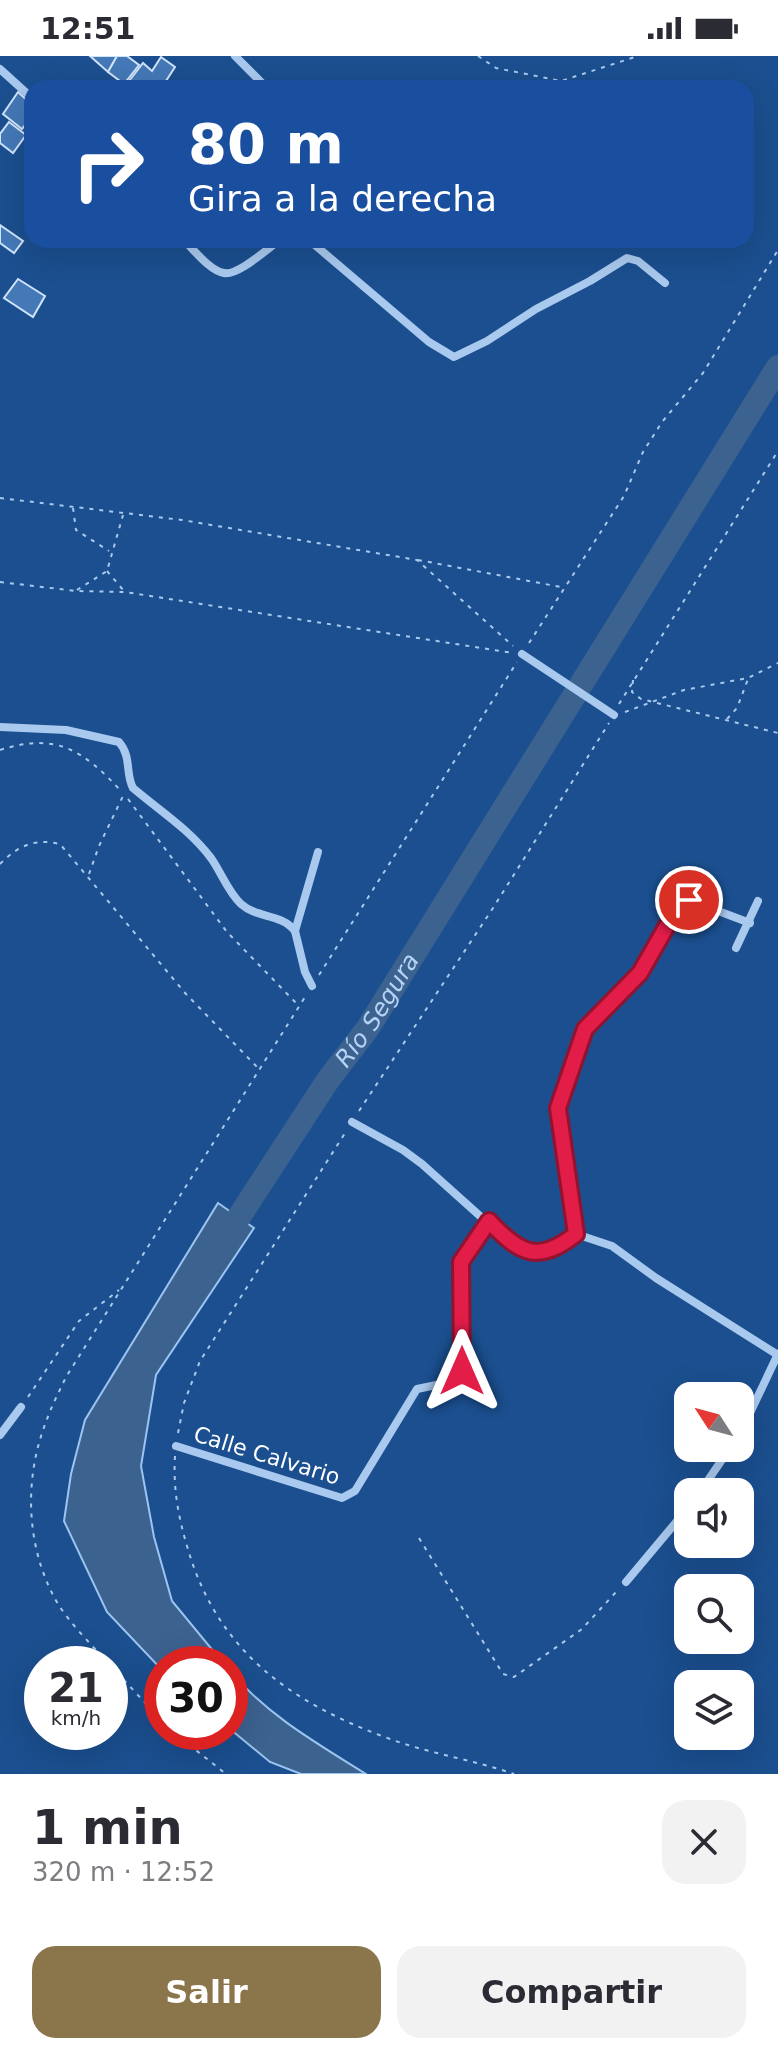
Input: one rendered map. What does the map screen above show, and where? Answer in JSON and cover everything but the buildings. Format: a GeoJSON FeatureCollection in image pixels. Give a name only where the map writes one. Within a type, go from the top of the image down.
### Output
{"type":"FeatureCollection","features":[{"type":"Feature","properties":{"kind":"street"},"geometry":{"type":"LineString","coordinates":[[235,56],[259,80]]}},
{"type":"Feature","properties":{"kind":"street"},"geometry":{"type":"LineString","coordinates":[[0,69],[24,91]]}},
{"type":"Feature","properties":{"kind":"street"},"geometry":{"type":"LineString","coordinates":[[193,248],[224,273],[240,269],[269,248]]}},
{"type":"Feature","properties":{"kind":"street"},"geometry":{"type":"LineString","coordinates":[[318,248],[429,342],[454,357],[487,341],[536,309],[627,258],[638,261],[665,283]]}},
{"type":"Feature","properties":{"kind":"street"},"geometry":{"type":"LineString","coordinates":[[522,654],[614,715]]}},
{"type":"Feature","properties":{"kind":"street"},"geometry":{"type":"LineString","coordinates":[[0,727],[66,730],[119,742],[128,758],[133,788],[167,813],[193,838],[211,858],[241,904],[259,914],[283,920],[295,931]]}},
{"type":"Feature","properties":{"kind":"street"},"geometry":{"type":"LineString","coordinates":[[312,986],[305,972],[295,931],[318,852]]}},
{"type":"Feature","properties":{"kind":"street"},"geometry":{"type":"LineString","coordinates":[[576,1234],[558,1108],[585,1029],[640,973],[680,903],[689,900],[750,923]]}},
{"type":"Feature","properties":{"kind":"street"},"geometry":{"type":"LineString","coordinates":[[736,948],[758,901]]}},
{"type":"Feature","properties":{"kind":"street"},"geometry":{"type":"LineString","coordinates":[[352,1122],[403,1150],[489,1221],[509,1242],[535,1253],[557,1249],[576,1234]]}},
{"type":"Feature","properties":{"kind":"street","name":"Calle Calvario"},"geometry":{"type":"LineString","coordinates":[[176,1446],[342,1498],[355,1491],[417,1389],[446,1383],[462,1371],[461,1262],[489,1221]]}},
{"type":"Feature","properties":{"kind":"street"},"geometry":{"type":"LineString","coordinates":[[576,1234],[612,1246],[656,1278],[778,1354],[754,1405]]}},
{"type":"Feature","properties":{"kind":"street"},"geometry":{"type":"LineString","coordinates":[[0,1435],[21,1407]]}},
{"type":"Feature","properties":{"kind":"street"},"geometry":{"type":"LineString","coordinates":[[626,1582],[674,1525]]}},
{"type":"Feature","properties":{"kind":"path"},"geometry":{"type":"LineString","coordinates":[[478,56],[496,68],[556,80]]}},
{"type":"Feature","properties":{"kind":"path"},"geometry":{"type":"LineString","coordinates":[[564,80],[638,56]]}},
{"type":"Feature","properties":{"kind":"path"},"geometry":{"type":"LineString","coordinates":[[93,1646],[55,1599],[40,1566],[33,1533],[31,1500],[45,1424],[66,1377],[624,496],[649,442],[703,373],[778,250]]}},
{"type":"Feature","properties":{"kind":"path"},"geometry":{"type":"LineString","coordinates":[[514,1774],[395,1741],[328,1714],[281,1684],[252,1660],[225,1631],[196,1580],[180,1524],[173,1480],[184,1403],[200,1361],[493,908],[778,451]]}},
{"type":"Feature","properties":{"kind":"path"},"geometry":{"type":"LineString","coordinates":[[0,498],[182,520],[564,588]]}},
{"type":"Feature","properties":{"kind":"path"},"geometry":{"type":"LineString","coordinates":[[73,506],[76,530],[111,552]]}},
{"type":"Feature","properties":{"kind":"path"},"geometry":{"type":"LineString","coordinates":[[76,591],[107,571],[123,513]]}},
{"type":"Feature","properties":{"kind":"path"},"geometry":{"type":"LineString","coordinates":[[417,560],[522,654]]}},
{"type":"Feature","properties":{"kind":"path"},"geometry":{"type":"LineString","coordinates":[[107,571],[125,592]]}},
{"type":"Feature","properties":{"kind":"path"},"geometry":{"type":"LineString","coordinates":[[0,582],[76,591],[125,592],[522,654]]}},
{"type":"Feature","properties":{"kind":"path"},"geometry":{"type":"LineString","coordinates":[[614,715],[684,690],[748,678],[778,663]]}},
{"type":"Feature","properties":{"kind":"path"},"geometry":{"type":"LineString","coordinates":[[726,721],[737,708],[748,678]]}},
{"type":"Feature","properties":{"kind":"path"},"geometry":{"type":"LineString","coordinates":[[633,679],[635,696],[653,703],[778,733]]}},
{"type":"Feature","properties":{"kind":"path"},"geometry":{"type":"LineString","coordinates":[[0,750],[38,742],[69,747],[85,757],[124,794],[227,932],[299,1006]]}},
{"type":"Feature","properties":{"kind":"path"},"geometry":{"type":"LineString","coordinates":[[89,875],[124,794]]}},
{"type":"Feature","properties":{"kind":"path"},"geometry":{"type":"LineString","coordinates":[[0,864],[19,847],[43,840],[60,844],[186,994],[260,1069]]}},
{"type":"Feature","properties":{"kind":"path"},"geometry":{"type":"LineString","coordinates":[[21,1407],[79,1321],[122,1288]]}},
{"type":"Feature","properties":{"kind":"path"},"geometry":{"type":"LineString","coordinates":[[419,1538],[503,1674],[514,1677],[582,1629],[626,1582]]}},
{"type":"Feature","properties":{"kind":"path"},"geometry":{"type":"LineString","coordinates":[[128,1685],[144,1702]]}},
{"type":"Feature","properties":{"kind":"path"},"geometry":{"type":"LineString","coordinates":[[196,1750],[226,1774]]}},
{"type":"Feature","properties":{"kind":"water"},"geometry":{"type":"Polygon","coordinates":[[[218,1203],[254,1228],[156,1375],[141,1466],[154,1537],[172,1601],[209,1646],[144,1646],[144,1651],[107,1612],[64,1521],[71,1474],[85,1420],[218,1203]]]}},
{"type":"Feature","properties":{"kind":"water"},"geometry":{"type":"Polygon","coordinates":[[[248,1690],[312,1740],[366,1774],[301,1774],[270,1762],[248,1744],[248,1690]]]}},
{"type":"Feature","properties":{"kind":"waterway","name":"Río Segura"},"geometry":{"type":"LineString","coordinates":[[222,1243],[328,1080],[368,1028],[778,367]]}},
{"type":"Feature","properties":{"kind":"route"},"geometry":{"type":"LineString","coordinates":[[462,1371],[461,1262],[489,1221],[509,1242],[535,1253],[557,1249],[576,1234],[558,1108],[585,1029],[640,973],[680,903],[689,900]]}}]}
